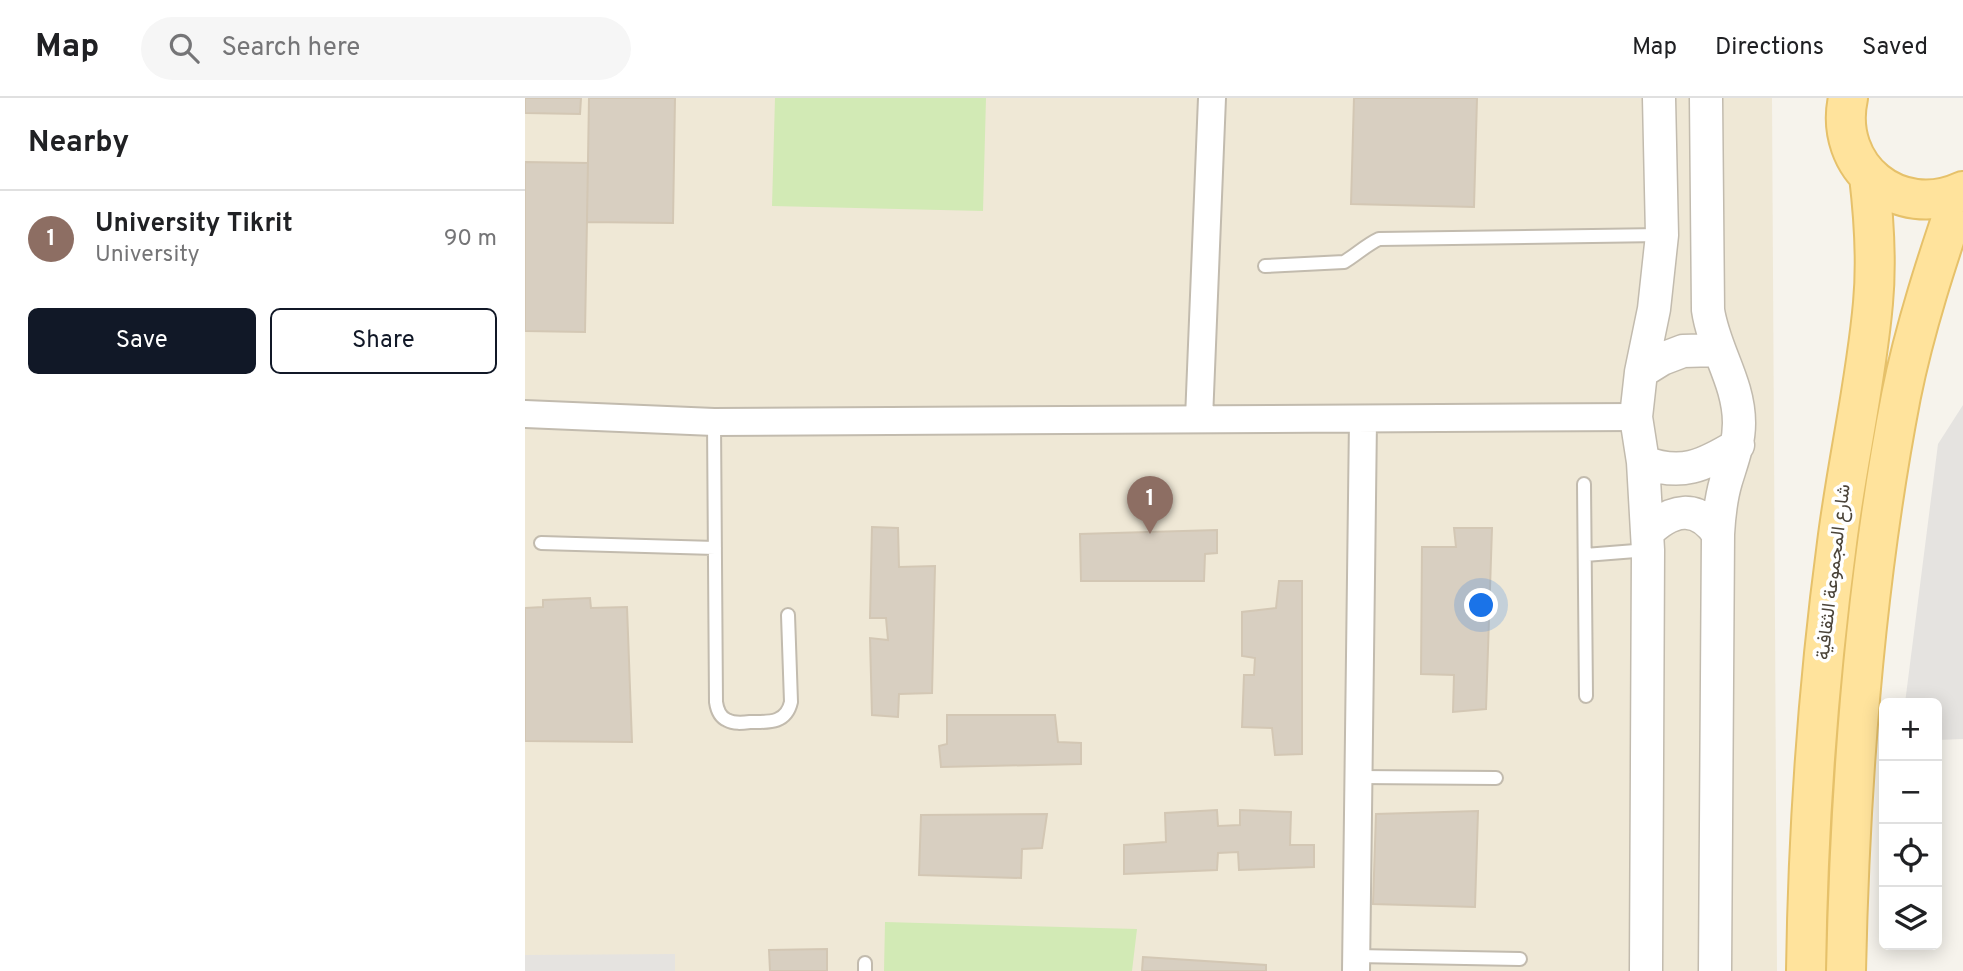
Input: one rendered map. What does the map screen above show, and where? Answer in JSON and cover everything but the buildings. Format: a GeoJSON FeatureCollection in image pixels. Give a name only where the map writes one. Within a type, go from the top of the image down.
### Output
{"type":"FeatureCollection","features":[{"type":"Feature","properties":{"kind":"main road"},"geometry":{"type":"LineString","coordinates":[[1848,98],[1845,113],[1847,136],[1855,157],[1868,176],[1882,187],[1912,199],[1928,200],[1962,192]]}},
{"type":"Feature","properties":{"kind":"main road","name":"شارع المجموعة الثقافية"},"geometry":{"type":"LineString","coordinates":[[1806,971],[1813,800],[1827,625],[1847,465],[1873,302],[1874,228],[1868,176]]}},
{"type":"Feature","properties":{"kind":"main road"},"geometry":{"type":"LineString","coordinates":[[1846,971],[1858,736],[1866,647],[1887,484],[1910,355],[1930,284],[1962,192]]}},
{"type":"Feature","properties":{"kind":"street"},"geometry":{"type":"LineString","coordinates":[[1199,419],[1212,98]]}},
{"type":"Feature","properties":{"kind":"street"},"geometry":{"type":"LineString","coordinates":[[1646,971],[1648,542],[1643,462],[1636,417],[1641,372],[1654,309],[1662,235],[1659,98]]}},
{"type":"Feature","properties":{"kind":"street"},"geometry":{"type":"LineString","coordinates":[[1706,98],[1708,310],[1711,330],[1736,396],[1739,425],[1738,445],[1721,499],[1718,534],[1715,971]]}},
{"type":"Feature","properties":{"kind":"street"},"geometry":{"type":"LineString","coordinates":[[1641,372],[1662,359],[1683,351],[1718,350]]}},
{"type":"Feature","properties":{"kind":"street"},"geometry":{"type":"LineString","coordinates":[[525,414],[714,422],[1636,417]]}},
{"type":"Feature","properties":{"kind":"street"},"geometry":{"type":"LineString","coordinates":[[1356,964],[1363,420]]}},
{"type":"Feature","properties":{"kind":"street"},"geometry":{"type":"LineString","coordinates":[[1643,462],[1658,468],[1690,468],[1706,463],[1738,445]]}},
{"type":"Feature","properties":{"kind":"street"},"geometry":{"type":"LineString","coordinates":[[1648,542],[1664,518],[1684,512],[1704,519],[1718,534]]}},
{"type":"Feature","properties":{"kind":"lane"},"geometry":{"type":"LineString","coordinates":[[1265,266],[1344,262],[1361,248],[1379,239],[1662,235]]}},
{"type":"Feature","properties":{"kind":"lane"},"geometry":{"type":"LineString","coordinates":[[714,422],[716,702],[720,715],[727,721],[773,722],[781,719],[788,711],[791,702],[788,615]]}},
{"type":"Feature","properties":{"kind":"lane"},"geometry":{"type":"LineString","coordinates":[[1584,484],[1586,696]]}},
{"type":"Feature","properties":{"kind":"lane"},"geometry":{"type":"LineString","coordinates":[[1585,555],[1648,542]]}},
{"type":"Feature","properties":{"kind":"lane"},"geometry":{"type":"LineString","coordinates":[[541,543],[715,548]]}},
{"type":"Feature","properties":{"kind":"lane"},"geometry":{"type":"LineString","coordinates":[[1359,777],[1496,778]]}},
{"type":"Feature","properties":{"kind":"lane"},"geometry":{"type":"LineString","coordinates":[[1356,964],[1520,959]]}},
{"type":"Feature","properties":{"kind":"shaded area"},"geometry":{"type":"Polygon","coordinates":[[[525,98],[1772,98],[1777,971],[525,971],[525,98]]]}},
{"type":"Feature","properties":{"kind":"shaded area"},"geometry":{"type":"Polygon","coordinates":[[[1963,405],[1963,739],[1942,740],[1942,698],[1906,698],[1938,444],[1963,405]]]}},
{"type":"Feature","properties":{"kind":"shaded area"},"geometry":{"type":"Polygon","coordinates":[[[675,954],[675,971],[525,971],[525,955],[675,954]]]}},
{"type":"Feature","properties":{"kind":"green space"},"geometry":{"type":"Polygon","coordinates":[[[775,98],[986,98],[983,211],[772,206],[775,98]]]}},
{"type":"Feature","properties":{"kind":"green space"},"geometry":{"type":"Polygon","coordinates":[[[885,922],[1137,929],[1132,971],[884,971],[885,922]]]}},
{"type":"Feature","properties":{"kind":"place","name":"University Tikrit"},"geometry":{"type":"Point","coordinates":[1150,534]}}]}
